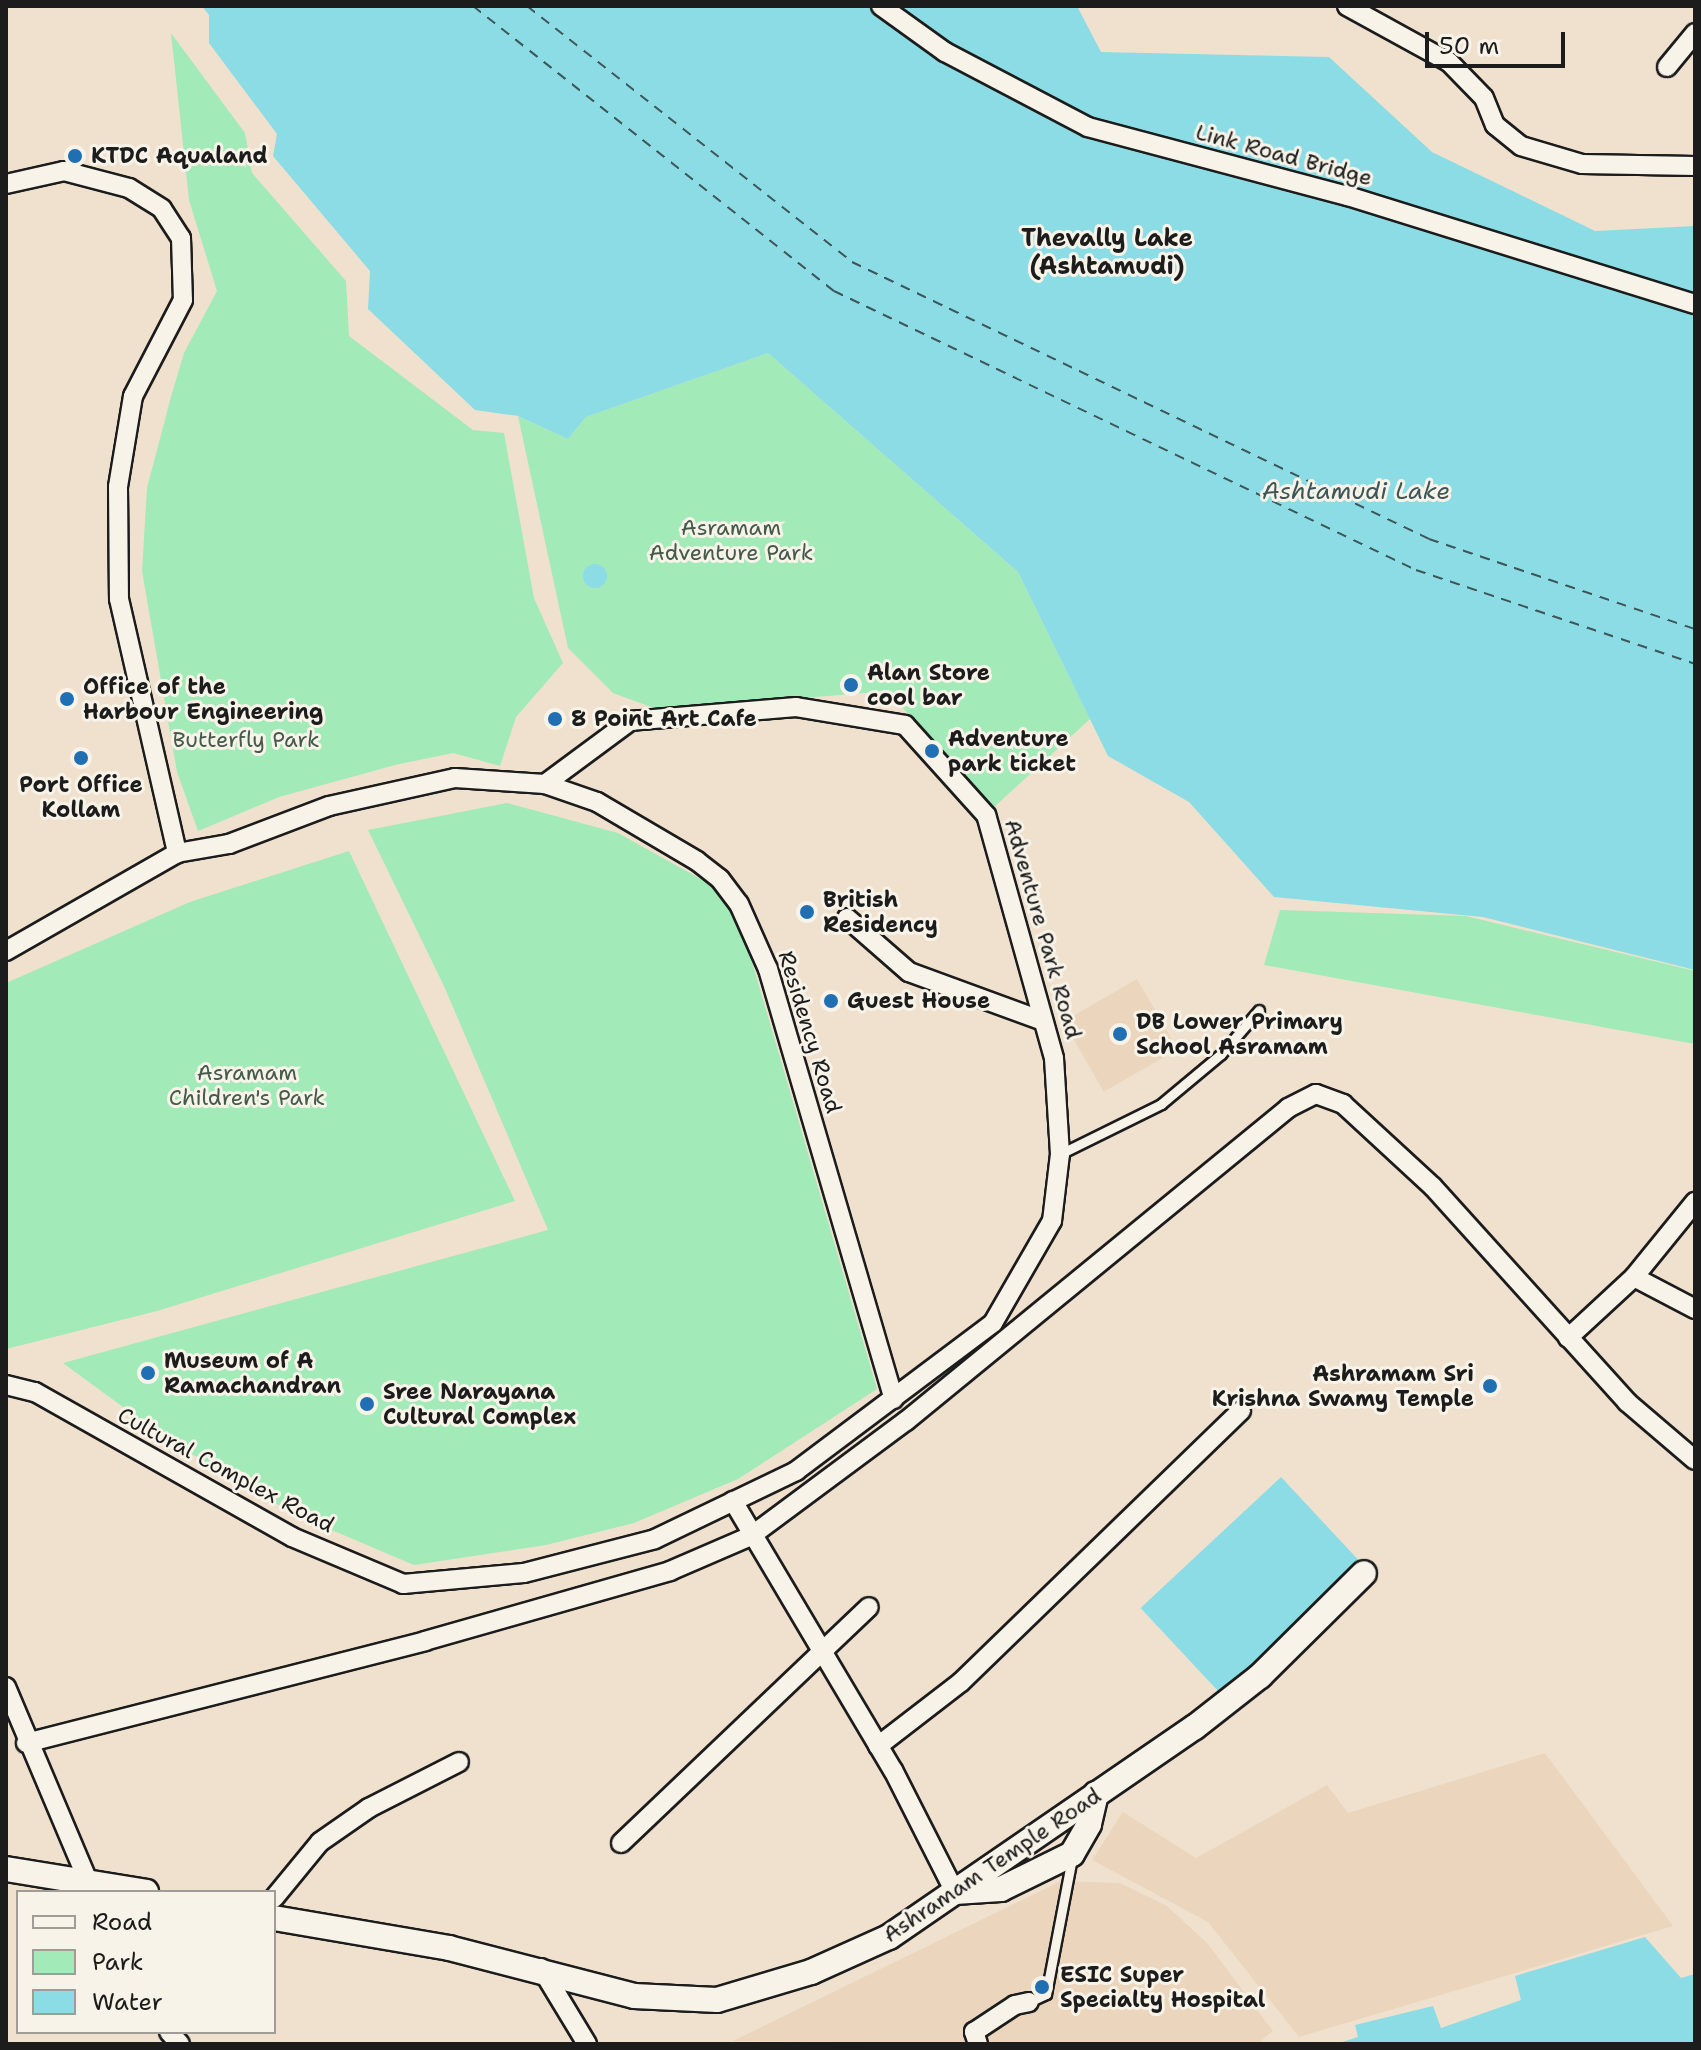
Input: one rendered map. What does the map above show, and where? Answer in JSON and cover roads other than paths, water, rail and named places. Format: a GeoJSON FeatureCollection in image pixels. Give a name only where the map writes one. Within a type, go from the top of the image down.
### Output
{"type":"FeatureCollection","features":[{"type":"Feature","properties":{"kind":"street","name":"Link Road Bridge"},"geometry":{"type":"LineString","coordinates":[[881,6],[945,52],[1088,127],[1348,196],[1695,304]]}},
{"type":"Feature","properties":{"kind":"street"},"geometry":{"type":"LineString","coordinates":[[1347,6],[1449,62],[1484,98],[1495,125],[1521,146],[1582,164],[1695,166]]}},
{"type":"Feature","properties":{"kind":"street"},"geometry":{"type":"LineString","coordinates":[[1667,67],[1695,33]]}},
{"type":"Feature","properties":{"kind":"street"},"geometry":{"type":"LineString","coordinates":[[6,184],[64,171],[129,188],[162,209],[181,238],[183,300],[133,396],[118,487],[119,599],[177,853]]}},
{"type":"Feature","properties":{"kind":"street","name":"Adventure Park Road"},"geometry":{"type":"LineString","coordinates":[[545,784],[630,721],[655,716],[796,707],[905,725],[986,815],[1054,1058],[1060,1154],[1052,1221],[993,1323],[796,1471],[733,1501]]}},
{"type":"Feature","properties":{"kind":"street","name":"Residency Road"},"geometry":{"type":"LineString","coordinates":[[6,951],[177,853],[229,844],[329,806],[455,778],[545,784],[597,802],[697,861],[720,879],[739,904],[768,969],[894,1399]]}},
{"type":"Feature","properties":{"kind":"street"},"geometry":{"type":"LineString","coordinates":[[847,918],[909,972],[1043,1021]]}},
{"type":"Feature","properties":{"kind":"street"},"geometry":{"type":"LineString","coordinates":[[26,1743],[487,1624],[670,1571],[751,1536],[906,1421],[1288,1108],[1316,1094],[1343,1104],[1433,1187],[1627,1402],[1695,1460]]}},
{"type":"Feature","properties":{"kind":"street"},"geometry":{"type":"LineString","coordinates":[[1568,1338],[1634,1277],[1695,1202]]}},
{"type":"Feature","properties":{"kind":"street"},"geometry":{"type":"LineString","coordinates":[[1634,1277],[1695,1309]]}},
{"type":"Feature","properties":{"kind":"street","name":"Cultural Complex Road"},"geometry":{"type":"LineString","coordinates":[[6,1385],[35,1392],[292,1537],[403,1584],[524,1573],[655,1539],[733,1501]]}},
{"type":"Feature","properties":{"kind":"street"},"geometry":{"type":"LineString","coordinates":[[878,1746],[961,1682],[1241,1411]]}},
{"type":"Feature","properties":{"kind":"street"},"geometry":{"type":"LineString","coordinates":[[733,1501],[878,1746],[955,1892],[1001,1889],[1063,1859],[1089,1824],[1096,1794]]}},
{"type":"Feature","properties":{"kind":"street","name":"Ashramam Temple Road"},"geometry":{"type":"LineString","coordinates":[[276,1918],[541,1968],[634,1996],[717,2000],[811,1972],[889,1937],[1260,1676],[1364,1573]]}},
{"type":"Feature","properties":{"kind":"street"},"geometry":{"type":"LineString","coordinates":[[621,1843],[869,1607]]}},
{"type":"Feature","properties":{"kind":"street"},"geometry":{"type":"LineString","coordinates":[[6,1687],[26,1743],[88,1881]]}},
{"type":"Feature","properties":{"kind":"street"},"geometry":{"type":"LineString","coordinates":[[276,1896],[320,1842],[369,1808],[459,1762]]}},
{"type":"Feature","properties":{"kind":"street"},"geometry":{"type":"LineString","coordinates":[[1030,1838],[1063,1859]]}},
{"type":"Feature","properties":{"kind":"street"},"geometry":{"type":"LineString","coordinates":[[6,1869],[135,1890]]}},
{"type":"Feature","properties":{"kind":"street"},"geometry":{"type":"LineString","coordinates":[[541,1968],[587,2044]]}},
{"type":"Feature","properties":{"kind":"street"},"geometry":{"type":"LineString","coordinates":[[978,2044],[974,2032],[1015,2005],[1029,2002]]}},
{"type":"Feature","properties":{"kind":"lane"},"geometry":{"type":"LineString","coordinates":[[1060,1154],[1161,1104],[1221,1054],[1259,1010]]}},
{"type":"Feature","properties":{"kind":"lane"},"geometry":{"type":"LineString","coordinates":[[1029,2002],[1046,1994],[1063,1859]]}},
{"type":"Feature","properties":{"kind":"water","name":"Ashtamudi Lake"},"geometry":{"type":"Polygon","coordinates":[[[202,6],[1077,6],[1101,52],[1329,57],[1432,152],[1595,231],[1695,226],[1695,970],[1483,917],[1274,897],[1189,802],[1108,756],[1018,572],[768,353],[586,417],[568,439],[518,416],[475,410],[368,309],[370,271],[273,156],[277,134],[209,43],[209,15],[202,6]]]}},
{"type":"Feature","properties":{"kind":"water"},"geometry":{"type":"Polygon","coordinates":[[[595,564],[604,567],[607,576],[604,585],[595,588],[586,585],[583,576],[586,567],[595,564]]]}},
{"type":"Feature","properties":{"kind":"water"},"geometry":{"type":"Polygon","coordinates":[[[1281,1477],[1361,1563],[1220,1694],[1141,1608],[1281,1477]]]}},
{"type":"Feature","properties":{"kind":"water"},"geometry":{"type":"Polygon","coordinates":[[[1645,1937],[1681,1978],[1695,1974],[1695,2044],[1336,2044],[1358,2037],[1355,2025],[1433,2006],[1441,2028],[1521,2000],[1515,1976],[1645,1937]]]}},
{"type":"Feature","properties":{"kind":"place","name":"KTDC Aqualand"},"geometry":{"type":"Point","coordinates":[75,156]}},
{"type":"Feature","properties":{"kind":"place","name":"Alan Store cool bar"},"geometry":{"type":"Point","coordinates":[851,685]}},
{"type":"Feature","properties":{"kind":"place","name":"Office of the Harbour Engineering"},"geometry":{"type":"Point","coordinates":[67,699]}},
{"type":"Feature","properties":{"kind":"place","name":"8 Point Art Cafe"},"geometry":{"type":"Point","coordinates":[555,719]}},
{"type":"Feature","properties":{"kind":"place","name":"Adventure park ticket"},"geometry":{"type":"Point","coordinates":[932,751]}},
{"type":"Feature","properties":{"kind":"place","name":"Port Office Kollam"},"geometry":{"type":"Point","coordinates":[81,758]}},
{"type":"Feature","properties":{"kind":"place","name":"British Residency"},"geometry":{"type":"Point","coordinates":[807,912]}},
{"type":"Feature","properties":{"kind":"place","name":"Guest House"},"geometry":{"type":"Point","coordinates":[831,1001]}},
{"type":"Feature","properties":{"kind":"place","name":"DB Lower Primary School Asramam"},"geometry":{"type":"Point","coordinates":[1120,1034]}},
{"type":"Feature","properties":{"kind":"place","name":"Museum of A Ramachandran"},"geometry":{"type":"Point","coordinates":[148,1373]}},
{"type":"Feature","properties":{"kind":"place","name":"Ashramam Sri Krishna Swamy Temple"},"geometry":{"type":"Point","coordinates":[1490,1386]}},
{"type":"Feature","properties":{"kind":"place","name":"Sree Narayana Cultural Complex"},"geometry":{"type":"Point","coordinates":[367,1404]}},
{"type":"Feature","properties":{"kind":"place","name":"ESIC Super Specialty Hospital"},"geometry":{"type":"Point","coordinates":[1042,1987]}},
{"type":"Feature","properties":{"kind":"district","name":"Thevally Lake (Ashtamudi)"},"geometry":{"type":"Point","coordinates":[1107,253]}},
{"type":"Feature","properties":{"kind":"park label","name":"Asramam Adventure Park"},"geometry":{"type":"Point","coordinates":[731,540]}},
{"type":"Feature","properties":{"kind":"park label","name":"Butterfly Park"},"geometry":{"type":"Point","coordinates":[246,740]}},
{"type":"Feature","properties":{"kind":"park label","name":"Asramam Children's Park"},"geometry":{"type":"Point","coordinates":[247,1084]}}]}
